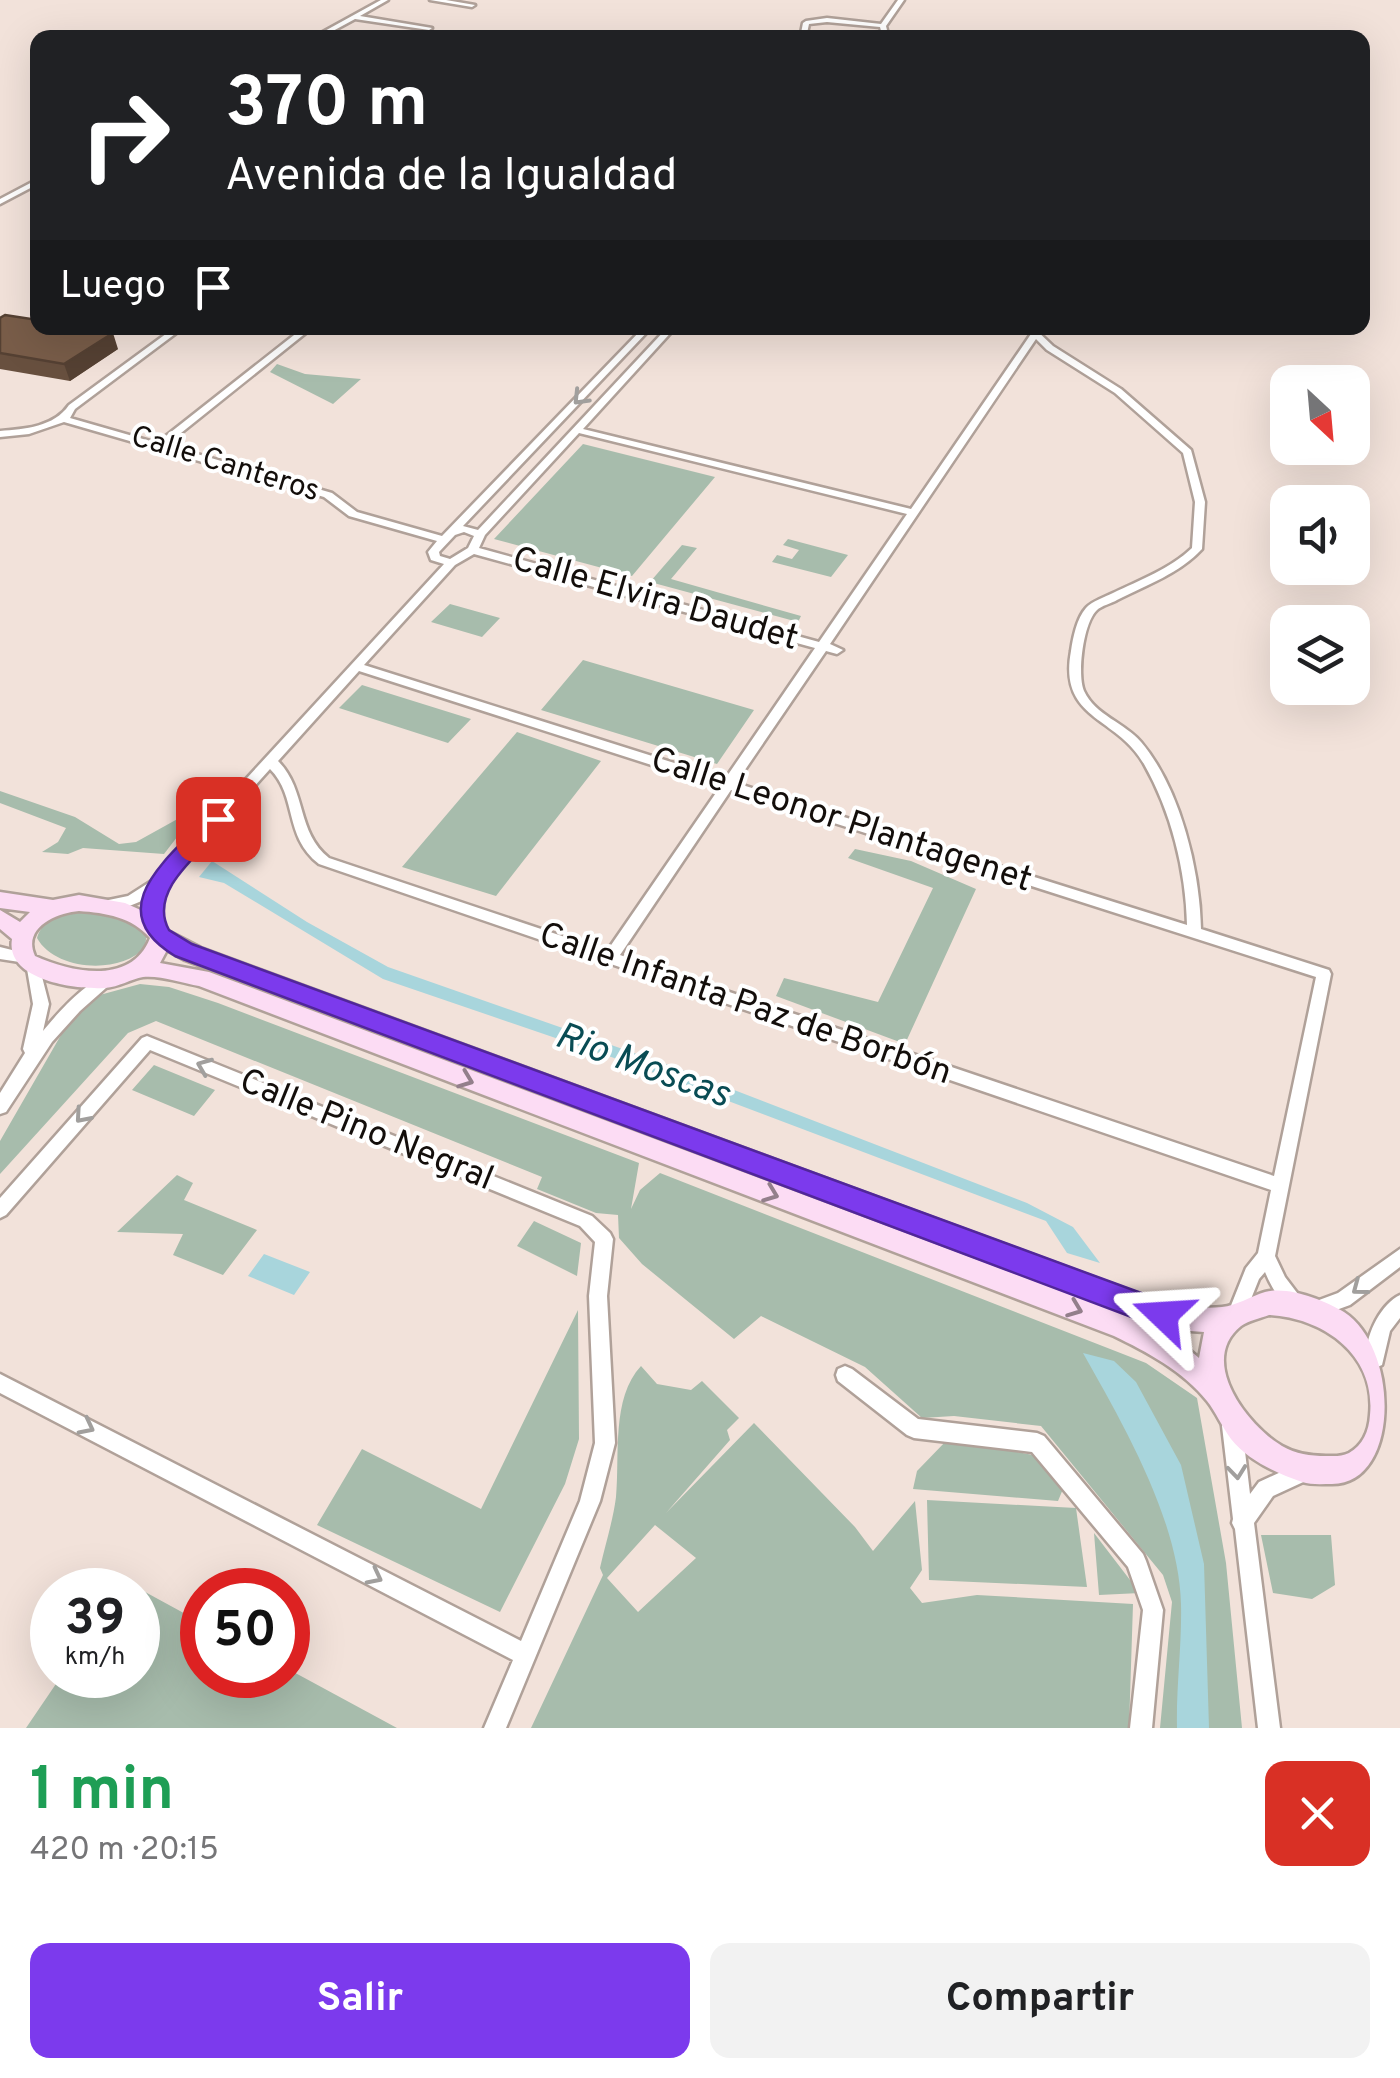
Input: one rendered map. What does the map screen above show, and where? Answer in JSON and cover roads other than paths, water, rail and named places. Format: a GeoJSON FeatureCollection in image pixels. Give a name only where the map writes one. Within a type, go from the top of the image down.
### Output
{"type":"FeatureCollection","features":[{"type":"Feature","properties":{"kind":"main road"},"geometry":{"type":"LineString","coordinates":[[0,900],[53,908],[79,903],[104,906],[158,931],[193,954],[1146,1309],[1178,1318],[1232,1317],[1270,1303],[1306,1308],[1354,1335],[1394,1391],[1384,1442],[1371,1458]]}},
{"type":"Feature","properties":{"kind":"main road"},"geometry":{"type":"LineString","coordinates":[[22,935],[53,908]]}},
{"type":"Feature","properties":{"kind":"main road"},"geometry":{"type":"LineString","coordinates":[[0,918],[22,935],[28,962],[72,977],[108,980],[140,968],[157,950],[158,931]]}},
{"type":"Feature","properties":{"kind":"main road"},"geometry":{"type":"LineString","coordinates":[[140,968],[201,978],[1122,1327],[1167,1348],[1216,1392],[1231,1420],[1265,1452],[1307,1470],[1342,1470],[1400,1451]]}},
{"type":"Feature","properties":{"kind":"main road"},"geometry":{"type":"LineString","coordinates":[[1216,1392],[1212,1353],[1232,1317]]}},
{"type":"Feature","properties":{"kind":"street"},"geometry":{"type":"LineString","coordinates":[[329,30],[385,0]]}},
{"type":"Feature","properties":{"kind":"street"},"geometry":{"type":"LineString","coordinates":[[433,0],[472,5]]}},
{"type":"Feature","properties":{"kind":"street"},"geometry":{"type":"LineString","coordinates":[[884,30],[901,0]]}},
{"type":"Feature","properties":{"kind":"street"},"geometry":{"type":"LineString","coordinates":[[353,17],[429,28]]}},
{"type":"Feature","properties":{"kind":"street"},"geometry":{"type":"LineString","coordinates":[[805,30],[806,24],[827,20],[883,26]]}},
{"type":"Feature","properties":{"kind":"street"},"geometry":{"type":"LineString","coordinates":[[0,202],[30,187]]}},
{"type":"Feature","properties":{"kind":"street"},"geometry":{"type":"LineString","coordinates":[[158,335],[161,340]]}},
{"type":"Feature","properties":{"kind":"street"},"geometry":{"type":"LineString","coordinates":[[0,434],[29,431],[64,419],[72,408],[168,335]]}},
{"type":"Feature","properties":{"kind":"street"},"geometry":{"type":"LineString","coordinates":[[161,444],[299,335]]}},
{"type":"Feature","properties":{"kind":"street"},"geometry":{"type":"LineString","coordinates":[[451,563],[435,558],[434,552],[640,335]]}},
{"type":"Feature","properties":{"kind":"street"},"geometry":{"type":"LineString","coordinates":[[104,906],[132,900],[158,884],[451,563],[473,550],[480,534],[665,335]]}},
{"type":"Feature","properties":{"kind":"street"},"geometry":{"type":"LineString","coordinates":[[610,958],[1029,335]]}},
{"type":"Feature","properties":{"kind":"street"},"geometry":{"type":"LineString","coordinates":[[1036,335],[1118,391],[1188,452],[1194,466],[1201,530],[1197,549],[1182,564],[1092,608],[1083,628],[1075,681],[1087,704],[1133,740],[1154,770],[1179,839],[1195,905],[1194,932]]}},
{"type":"Feature","properties":{"kind":"street","name":"Calle Canteros"},"geometry":{"type":"LineString","coordinates":[[64,419],[328,495],[354,514],[448,536],[465,529],[480,534]]}},
{"type":"Feature","properties":{"kind":"street"},"geometry":{"type":"LineString","coordinates":[[577,430],[912,512]]}},
{"type":"Feature","properties":{"kind":"street","name":"Calle Elvira Daudet"},"geometry":{"type":"LineString","coordinates":[[473,550],[837,650]]}},
{"type":"Feature","properties":{"kind":"street","name":"Calle Leonor Plantagenet"},"geometry":{"type":"LineString","coordinates":[[358,667],[1324,974],[1279,1186]]}},
{"type":"Feature","properties":{"kind":"street","name":"Calle Infanta Paz de Borbón"},"geometry":{"type":"LineString","coordinates":[[271,762],[286,774],[304,840],[318,857],[1279,1186]]}},
{"type":"Feature","properties":{"kind":"street"},"geometry":{"type":"LineString","coordinates":[[158,884],[150,904],[158,931]]}},
{"type":"Feature","properties":{"kind":"street"},"geometry":{"type":"LineString","coordinates":[[0,954],[28,962],[41,1004],[30,1055]]}},
{"type":"Feature","properties":{"kind":"street"},"geometry":{"type":"LineString","coordinates":[[0,1107],[30,1055],[74,1006],[108,980]]}},
{"type":"Feature","properties":{"kind":"street","name":"Calle Pino Negral"},"geometry":{"type":"LineString","coordinates":[[0,1210],[147,1042],[586,1221],[604,1239],[598,1296],[605,1444],[590,1501],[525,1655]]}},
{"type":"Feature","properties":{"kind":"street"},"geometry":{"type":"LineString","coordinates":[[1232,1317],[1252,1274],[1266,1256],[1279,1186]]}},
{"type":"Feature","properties":{"kind":"street"},"geometry":{"type":"LineString","coordinates":[[1266,1256],[1279,1282],[1306,1308],[1344,1299],[1400,1257]]}},
{"type":"Feature","properties":{"kind":"street"},"geometry":{"type":"LineString","coordinates":[[1375,1360],[1382,1326],[1400,1303]]}},
{"type":"Feature","properties":{"kind":"street"},"geometry":{"type":"LineString","coordinates":[[845,1376],[914,1428],[1037,1444],[1136,1562],[1152,1610],[1141,1728]]}},
{"type":"Feature","properties":{"kind":"street"},"geometry":{"type":"LineString","coordinates":[[0,1382],[525,1655],[495,1728]]}},
{"type":"Feature","properties":{"kind":"street"},"geometry":{"type":"LineString","coordinates":[[1231,1420],[1269,1728]]}},
{"type":"Feature","properties":{"kind":"street"},"geometry":{"type":"LineString","coordinates":[[1242,1523],[1266,1489],[1307,1470]]}},
{"type":"Feature","properties":{"kind":"water","name":"Rio Moscas"},"geometry":{"type":"Polygon","coordinates":[[[212,861],[307,922],[388,967],[677,1068],[1027,1203],[1073,1227],[1100,1263],[1067,1253],[1046,1221],[617,1059],[383,979],[224,883],[199,877],[212,861]]]}},
{"type":"Feature","properties":{"kind":"water"},"geometry":{"type":"Polygon","coordinates":[[[264,1254],[310,1272],[294,1295],[248,1276],[264,1254]]]}},
{"type":"Feature","properties":{"kind":"water"},"geometry":{"type":"Polygon","coordinates":[[[1083,1353],[1114,1361],[1136,1382],[1181,1465],[1204,1564],[1209,1728],[1177,1728],[1181,1604],[1170,1539],[1146,1474],[1083,1353]]]}}]}
